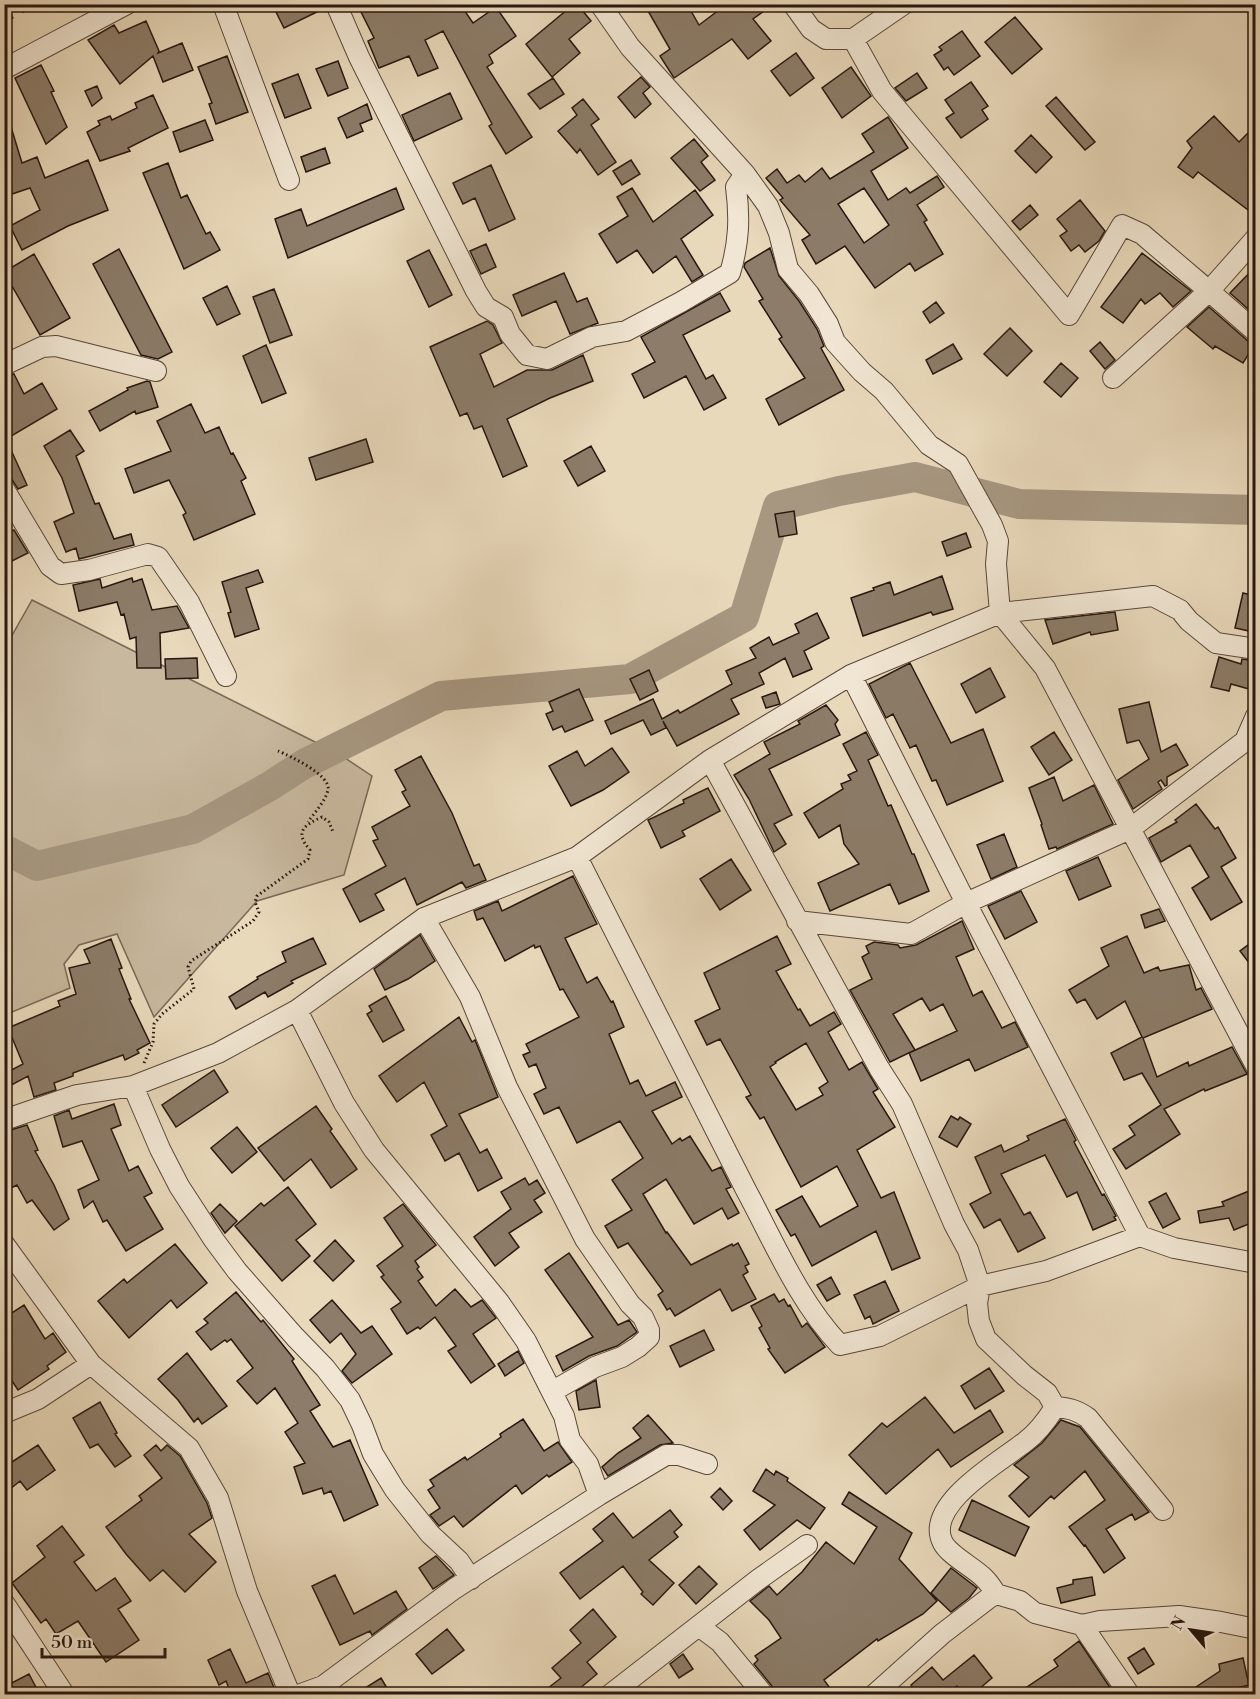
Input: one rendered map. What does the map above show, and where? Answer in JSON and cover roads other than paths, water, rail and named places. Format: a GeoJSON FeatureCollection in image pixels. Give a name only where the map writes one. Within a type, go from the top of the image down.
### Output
{"type":"FeatureCollection","features":[{"type":"Feature","properties":{"kind":"street"},"geometry":{"type":"LineString","coordinates":[[4,69],[127,4]]}},
{"type":"Feature","properties":{"kind":"street"},"geometry":{"type":"LineString","coordinates":[[222,4],[289,180]]}},
{"type":"Feature","properties":{"kind":"street"},"geometry":{"type":"LineString","coordinates":[[336,4],[359,57],[476,291],[486,307],[503,317],[510,334],[527,355],[548,359],[592,337],[626,331],[730,273],[738,247],[739,208],[736,187],[745,174]]}},
{"type":"Feature","properties":{"kind":"street"},"geometry":{"type":"LineString","coordinates":[[600,4],[630,47],[745,174],[768,206],[779,233],[788,269],[809,294],[828,324],[835,342],[862,372],[884,391],[929,445],[958,464],[992,525],[998,541],[996,564],[1000,612],[1045,668],[1256,1066]]}},
{"type":"Feature","properties":{"kind":"street"},"geometry":{"type":"LineString","coordinates":[[793,4],[811,28],[826,39],[853,39],[904,4]]}},
{"type":"Feature","properties":{"kind":"street"},"geometry":{"type":"LineString","coordinates":[[853,39],[882,91],[1069,315],[1122,225],[1142,234],[1256,332]]}},
{"type":"Feature","properties":{"kind":"street"},"geometry":{"type":"LineString","coordinates":[[1113,378],[1209,291],[1256,238]]}},
{"type":"Feature","properties":{"kind":"street"},"geometry":{"type":"LineString","coordinates":[[4,365],[42,348],[56,346],[156,371]]}},
{"type":"Feature","properties":{"kind":"street"},"geometry":{"type":"LineString","coordinates":[[4,489],[50,566],[61,574],[89,570],[148,554],[158,557],[189,602],[226,676]]}},
{"type":"Feature","properties":{"kind":"street"},"geometry":{"type":"LineString","coordinates":[[4,1120],[77,1095],[133,1086],[218,1053],[297,1010],[424,918],[577,857],[710,759],[852,675],[1000,612],[1153,596],[1180,610],[1189,621],[1216,643],[1256,649]]}},
{"type":"Feature","properties":{"kind":"street"},"geometry":{"type":"LineString","coordinates":[[852,675],[966,903],[1140,1236]]}},
{"type":"Feature","properties":{"kind":"street"},"geometry":{"type":"LineString","coordinates":[[797,921],[911,934],[966,903],[1130,829],[1250,746],[1256,716]]}},
{"type":"Feature","properties":{"kind":"street"},"geometry":{"type":"LineString","coordinates":[[710,759],[797,921],[879,1068],[902,1104],[968,1251],[980,1286],[977,1303],[979,1321],[987,1339],[1024,1375],[1047,1393],[1055,1407]]}},
{"type":"Feature","properties":{"kind":"street"},"geometry":{"type":"LineString","coordinates":[[577,857],[780,1255],[814,1314],[840,1345],[880,1336],[980,1286],[1046,1271],[1081,1256],[1140,1236],[1174,1248],[1256,1263]]}},
{"type":"Feature","properties":{"kind":"street"},"geometry":{"type":"LineString","coordinates":[[424,918],[470,997],[507,1087],[585,1239],[630,1304],[643,1317],[649,1330],[648,1337],[638,1347],[622,1357],[595,1367],[553,1391]]}},
{"type":"Feature","properties":{"kind":"street"},"geometry":{"type":"LineString","coordinates":[[297,1010],[344,1103],[374,1150],[499,1302],[526,1341],[553,1391],[564,1416],[570,1440],[588,1464],[599,1495]]}},
{"type":"Feature","properties":{"kind":"street"},"geometry":{"type":"LineString","coordinates":[[133,1086],[179,1186],[214,1240],[237,1271],[338,1384],[350,1400],[373,1454],[395,1490],[429,1534],[459,1561],[471,1579]]}},
{"type":"Feature","properties":{"kind":"street"},"geometry":{"type":"LineString","coordinates":[[4,1244],[91,1364],[189,1448],[218,1498],[246,1591],[290,1695]]}},
{"type":"Feature","properties":{"kind":"street"},"geometry":{"type":"LineString","coordinates":[[4,1413],[38,1399],[91,1364]]}},
{"type":"Feature","properties":{"kind":"street"},"geometry":{"type":"LineString","coordinates":[[1055,1407],[1069,1408],[1088,1418],[1163,1510]]}},
{"type":"Feature","properties":{"kind":"street"},"geometry":{"type":"LineString","coordinates":[[1055,1407],[1028,1441],[972,1481],[957,1496],[944,1516],[939,1530],[944,1545],[986,1579],[996,1594],[1020,1600],[1035,1612],[1082,1625],[1100,1621],[1179,1616],[1256,1629]]}},
{"type":"Feature","properties":{"kind":"street"},"geometry":{"type":"LineString","coordinates":[[301,1695],[323,1686],[419,1614],[599,1495],[666,1455],[679,1455],[707,1464]]}},
{"type":"Feature","properties":{"kind":"street"},"geometry":{"type":"LineString","coordinates":[[611,1695],[759,1579],[807,1545]]}},
{"type":"Feature","properties":{"kind":"street"},"geometry":{"type":"LineString","coordinates":[[875,1695],[942,1634],[996,1594]]}},
{"type":"Feature","properties":{"kind":"street"},"geometry":{"type":"LineString","coordinates":[[4,1603],[64,1695]]}},
{"type":"Feature","properties":{"kind":"street"},"geometry":{"type":"LineString","coordinates":[[1082,1625],[1130,1695]]}},
{"type":"Feature","properties":{"kind":"street"},"geometry":{"type":"LineString","coordinates":[[700,1627],[720,1642],[763,1695]]}},
{"type":"Feature","properties":{"kind":"waterway"},"geometry":{"type":"LineString","coordinates":[[4,849],[37,866],[193,829],[270,786],[304,764],[441,696],[630,679],[744,617],[778,506],[839,491],[915,477],[1019,504],[1256,510]]}},
{"type":"Feature","properties":{"kind":"railway"},"geometry":{"type":"LineString","coordinates":[[4,21],[35,4]]}}]}
